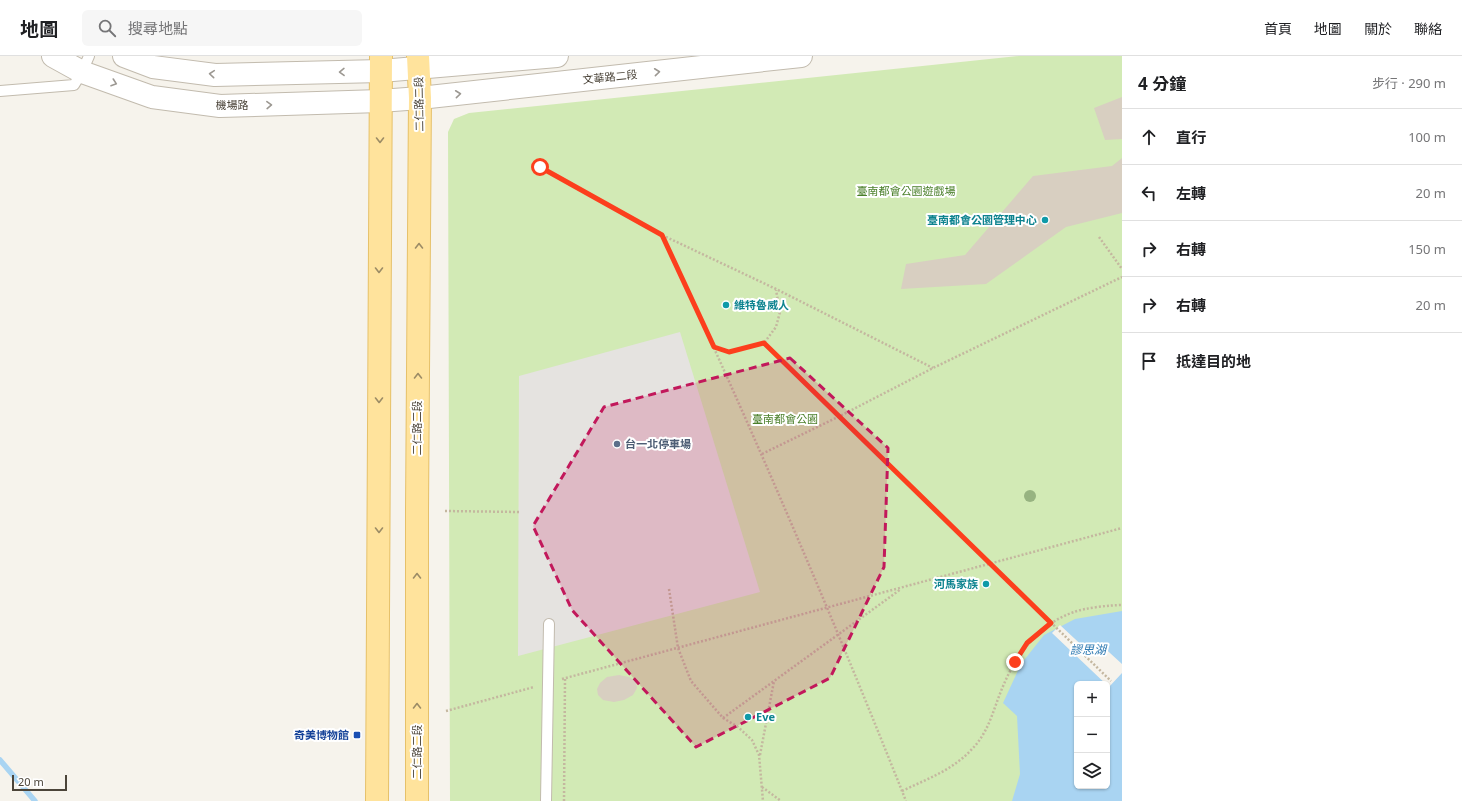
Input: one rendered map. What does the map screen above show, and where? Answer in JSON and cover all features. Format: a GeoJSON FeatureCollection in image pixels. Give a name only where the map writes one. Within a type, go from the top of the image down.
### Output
{"type":"FeatureCollection","features":[{"type":"Feature","properties":{"kind":"main road","name":"二仁路二段"},"geometry":{"type":"LineString","coordinates":[[417,801],[417,510],[420,98],[418,62]]}},
{"type":"Feature","properties":{"kind":"main road"},"geometry":{"type":"LineString","coordinates":[[377,801],[381,64]]}},
{"type":"Feature","properties":{"kind":"street","name":"機場路"},"geometry":{"type":"LineString","coordinates":[[53,56],[86,64],[152,97],[220,106],[380,101],[420,98]]}},
{"type":"Feature","properties":{"kind":"street"},"geometry":{"type":"LineString","coordinates":[[124,56],[153,67],[215,75],[381,64],[557,56]]}},
{"type":"Feature","properties":{"kind":"street","name":"文華路二段"},"geometry":{"type":"LineString","coordinates":[[420,98],[801,56]]}},
{"type":"Feature","properties":{"kind":"lane"},"geometry":{"type":"LineString","coordinates":[[0,91],[74,85],[86,64]]}},
{"type":"Feature","properties":{"kind":"lane"},"geometry":{"type":"LineString","coordinates":[[546,801],[549,624]]}},
{"type":"Feature","properties":{"kind":"path"},"geometry":{"type":"LineString","coordinates":[[540,167],[662,235],[776,289],[933,368]]}},
{"type":"Feature","properties":{"kind":"path"},"geometry":{"type":"LineString","coordinates":[[662,235],[762,454],[906,801]]}},
{"type":"Feature","properties":{"kind":"path"},"geometry":{"type":"LineString","coordinates":[[1099,237],[1122,269]]}},
{"type":"Feature","properties":{"kind":"path"},"geometry":{"type":"LineString","coordinates":[[762,454],[933,368],[1122,277]]}},
{"type":"Feature","properties":{"kind":"path"},"geometry":{"type":"LineString","coordinates":[[714,347],[729,352],[764,343],[776,328],[780,312],[776,289]]}},
{"type":"Feature","properties":{"kind":"path"},"geometry":{"type":"LineString","coordinates":[[764,343],[1111,681]]}},
{"type":"Feature","properties":{"kind":"path"},"geometry":{"type":"LineString","coordinates":[[445,511],[519,512]]}},
{"type":"Feature","properties":{"kind":"path"},"geometry":{"type":"LineString","coordinates":[[446,711],[1122,528]]}},
{"type":"Feature","properties":{"kind":"path"},"geometry":{"type":"LineString","coordinates":[[723,718],[903,587]]}},
{"type":"Feature","properties":{"kind":"path"},"geometry":{"type":"LineString","coordinates":[[669,589],[678,648],[691,682],[723,718],[738,727],[752,740],[759,755]]}},
{"type":"Feature","properties":{"kind":"path"},"geometry":{"type":"LineString","coordinates":[[902,791],[950,769],[973,749],[989,726],[1004,684],[1027,643],[1051,623],[1074,612],[1122,605]]}},
{"type":"Feature","properties":{"kind":"path"},"geometry":{"type":"LineString","coordinates":[[564,801],[565,678]]}},
{"type":"Feature","properties":{"kind":"path"},"geometry":{"type":"LineString","coordinates":[[763,801],[759,755],[775,681]]}},
{"type":"Feature","properties":{"kind":"path"},"geometry":{"type":"LineString","coordinates":[[762,787],[781,801]]}},
{"type":"Feature","properties":{"kind":"highlighted area"},"geometry":{"type":"Polygon","coordinates":[[[790,358],[888,448],[884,567],[830,678],[696,747],[572,610],[533,526],[604,407],[790,358]]]}},
{"type":"Feature","properties":{"kind":"green space","name":"臺南都會公園"},"geometry":{"type":"Polygon","coordinates":[[[1019,56],[1122,56],[1122,801],[450,801],[448,132],[454,119],[469,113],[1019,56]]]}},
{"type":"Feature","properties":{"kind":"shaded area","name":"台一北停車場"},"geometry":{"type":"Polygon","coordinates":[[[680,332],[760,592],[518,656],[519,376],[680,332]]]}},
{"type":"Feature","properties":{"kind":"water","name":"謬思湖"},"geometry":{"type":"Polygon","coordinates":[[[1122,611],[1122,801],[1012,801],[1020,774],[1017,716],[1003,703],[1021,664],[1044,635],[1075,619],[1122,611]]]}},
{"type":"Feature","properties":{"kind":"pier"},"geometry":{"type":"Polygon","coordinates":[[[1060,625],[1089,652],[1098,642],[1122,664],[1122,673],[1110,686],[1110,681],[1103,681],[1052,633],[1060,625]]]}},
{"type":"Feature","properties":{"kind":"building"},"geometry":{"type":"Polygon","coordinates":[[[1122,97],[1122,139],[1105,140],[1094,108],[1122,97]]]}},
{"type":"Feature","properties":{"kind":"building","name":"臺南都會公園管理中心"},"geometry":{"type":"Polygon","coordinates":[[[1122,158],[1122,213],[1066,227],[986,284],[901,289],[906,264],[965,255],[1033,176],[1112,166],[1122,158]]]}},
{"type":"Feature","properties":{"kind":"building"},"geometry":{"type":"Polygon","coordinates":[[[619,675],[629,677],[636,682],[637,688],[633,695],[624,700],[614,702],[603,700],[598,695],[597,689],[600,683],[607,677],[619,675]]]}},
{"type":"Feature","properties":{"kind":"waterway"},"geometry":{"type":"LineString","coordinates":[[0,760],[35,801]]}},
{"type":"Feature","properties":{"kind":"place","name":"臺南都會公園管理中心"},"geometry":{"type":"Point","coordinates":[1045,220]}},
{"type":"Feature","properties":{"kind":"place","name":"維特魯威人"},"geometry":{"type":"Point","coordinates":[726,305]}},
{"type":"Feature","properties":{"kind":"place","name":"台一北停車場"},"geometry":{"type":"Point","coordinates":[617,444]}},
{"type":"Feature","properties":{"kind":"place","name":"河馬家族"},"geometry":{"type":"Point","coordinates":[986,584]}},
{"type":"Feature","properties":{"kind":"place","name":"Eve"},"geometry":{"type":"Point","coordinates":[748,717]}},
{"type":"Feature","properties":{"kind":"place","name":"奇美博物館"},"geometry":{"type":"Point","coordinates":[357,735]}},
{"type":"Feature","properties":{"kind":"route"},"geometry":{"type":"LineString","coordinates":[[540,167],[662,235],[714,347],[729,352],[764,343],[1051,623],[1027,643],[1015,662]]}},
{"type":"Feature","properties":{"kind":"park label","name":"臺南都會公園遊戲場"},"geometry":{"type":"Point","coordinates":[906,191]}}]}
